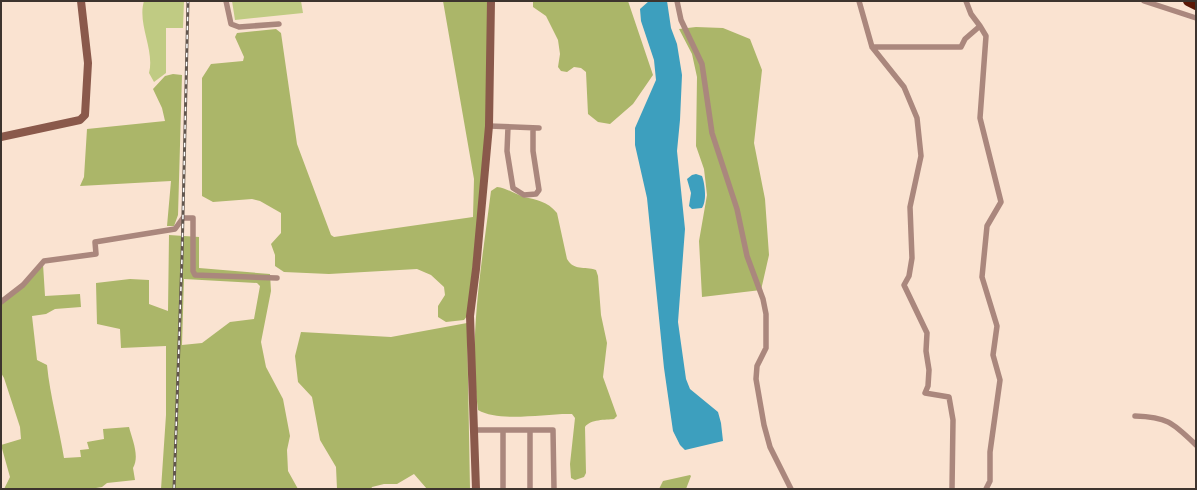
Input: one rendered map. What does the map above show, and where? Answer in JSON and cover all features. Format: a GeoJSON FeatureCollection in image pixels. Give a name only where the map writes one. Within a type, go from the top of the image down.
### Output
{"type":"FeatureCollection","features":[{"type":"Feature","properties":{"kind":"highway"},"geometry":{"type":"LineString","coordinates":[[1188,1],[1196,5]]}},
{"type":"Feature","properties":{"kind":"street"},"geometry":{"type":"LineString","coordinates":[[1,137],[80,120],[85,115],[88,63],[81,1]]}},
{"type":"Feature","properties":{"kind":"street"},"geometry":{"type":"LineString","coordinates":[[226,1],[232,24],[239,27],[280,24]]}},
{"type":"Feature","properties":{"kind":"street"},"geometry":{"type":"LineString","coordinates":[[476,489],[470,316],[477,262],[489,126],[491,1]]}},
{"type":"Feature","properties":{"kind":"street"},"geometry":{"type":"LineString","coordinates":[[678,1],[681,20],[702,64],[712,133],[737,209],[747,256],[763,299],[766,314],[766,348],[757,366],[756,379],[764,425],[770,447],[791,489]]}},
{"type":"Feature","properties":{"kind":"street"},"geometry":{"type":"LineString","coordinates":[[859,1],[872,47],[904,87],[917,118],[921,156],[910,207],[912,258],[909,276],[904,284],[927,333],[926,351],[929,370],[926,393],[949,397],[953,420],[952,489]]}},
{"type":"Feature","properties":{"kind":"street"},"geometry":{"type":"LineString","coordinates":[[966,1],[971,14],[986,36],[980,118],[1001,202],[987,226],[982,277],[997,326],[993,355],[1000,380],[990,452],[990,481],[986,489]]}},
{"type":"Feature","properties":{"kind":"street"},"geometry":{"type":"LineString","coordinates":[[1144,1],[1196,18]]}},
{"type":"Feature","properties":{"kind":"street"},"geometry":{"type":"LineString","coordinates":[[872,47],[960,47],[965,39],[980,26]]}},
{"type":"Feature","properties":{"kind":"street"},"geometry":{"type":"LineString","coordinates":[[489,126],[536,128],[533,151],[539,190],[536,194],[524,195],[513,188],[507,151],[508,127]]}},
{"type":"Feature","properties":{"kind":"street"},"geometry":{"type":"LineString","coordinates":[[1,302],[23,285],[44,261],[96,254],[95,242],[175,229],[183,218],[193,218],[193,271],[195,275],[277,278]]}},
{"type":"Feature","properties":{"kind":"street"},"geometry":{"type":"LineString","coordinates":[[1135,416],[1165,419],[1178,426],[1196,445]]}},
{"type":"Feature","properties":{"kind":"street"},"geometry":{"type":"LineString","coordinates":[[474,430],[553,430],[554,489]]}},
{"type":"Feature","properties":{"kind":"street"},"geometry":{"type":"LineString","coordinates":[[503,430],[503,489]]}},
{"type":"Feature","properties":{"kind":"street"},"geometry":{"type":"LineString","coordinates":[[530,430],[530,489]]}},
{"type":"Feature","properties":{"kind":"green space"},"geometry":{"type":"Polygon","coordinates":[[[144,1],[184,1],[183,28],[166,28],[166,73],[154,82],[149,73],[150,55],[142,10],[144,1]]]}},
{"type":"Feature","properties":{"kind":"green space"},"geometry":{"type":"Polygon","coordinates":[[[232,1],[301,1],[303,13],[235,20],[232,1]]]}},
{"type":"Feature","properties":{"kind":"green space"},"geometry":{"type":"Polygon","coordinates":[[[443,1],[488,1],[487,123],[468,315],[464,320],[446,322],[438,317],[438,306],[445,295],[444,287],[431,275],[417,269],[329,274],[284,272],[275,266],[275,255],[271,244],[281,233],[281,213],[260,201],[252,199],[213,202],[202,196],[202,78],[211,64],[243,61],[244,57],[235,37],[237,33],[276,29],[281,33],[297,144],[331,235],[334,237],[473,217],[474,179],[443,1]]]}},
{"type":"Feature","properties":{"kind":"green space"},"geometry":{"type":"Polygon","coordinates":[[[533,1],[628,1],[653,75],[633,104],[610,124],[598,122],[588,114],[586,72],[581,68],[574,67],[567,72],[561,71],[558,67],[560,54],[558,40],[546,16],[533,7],[533,1]]]}},
{"type":"Feature","properties":{"kind":"green space"},"geometry":{"type":"Polygon","coordinates":[[[696,27],[723,28],[750,39],[762,70],[754,143],[765,199],[769,255],[761,290],[702,297],[699,241],[707,195],[704,169],[696,146],[697,77],[692,54],[679,29],[696,27]]]}},
{"type":"Feature","properties":{"kind":"green space"},"geometry":{"type":"Polygon","coordinates":[[[173,74],[182,75],[178,215],[174,226],[167,226],[171,181],[80,186],[84,177],[87,129],[165,121],[162,108],[153,89],[165,76],[173,74]]]}},
{"type":"Feature","properties":{"kind":"green space"},"geometry":{"type":"Polygon","coordinates":[[[497,187],[542,202],[553,209],[557,213],[567,259],[576,267],[596,270],[598,276],[601,315],[607,343],[603,377],[617,416],[614,419],[594,421],[587,424],[585,427],[586,473],[584,477],[575,480],[571,478],[570,464],[575,418],[572,414],[511,417],[488,414],[478,410],[475,383],[475,328],[477,300],[491,191],[497,187]]]}},
{"type":"Feature","properties":{"kind":"green space"},"geometry":{"type":"Polygon","coordinates":[[[169,235],[199,237],[199,268],[270,274],[271,291],[261,342],[266,367],[283,399],[290,436],[287,450],[288,471],[298,489],[161,489],[166,415],[166,346],[121,348],[120,329],[97,324],[96,283],[130,279],[149,280],[149,304],[168,311],[169,235]],[[184,279],[182,345],[202,343],[230,322],[254,319],[260,286],[257,283],[184,279]]]}},
{"type":"Feature","properties":{"kind":"green space"},"geometry":{"type":"Polygon","coordinates":[[[43,264],[45,296],[80,294],[81,307],[55,309],[46,314],[32,316],[37,360],[47,365],[64,458],[81,457],[80,450],[89,449],[87,442],[104,439],[103,429],[129,427],[136,453],[133,468],[135,480],[107,483],[102,487],[90,489],[4,489],[10,477],[1,445],[21,439],[20,427],[1,373],[1,305],[43,264]]]}},
{"type":"Feature","properties":{"kind":"green space"},"geometry":{"type":"Polygon","coordinates":[[[467,323],[470,489],[427,489],[414,474],[397,484],[384,484],[372,487],[371,489],[337,489],[336,467],[320,440],[312,397],[298,382],[295,356],[301,332],[391,337],[467,323]]]}},
{"type":"Feature","properties":{"kind":"green space"},"geometry":{"type":"Polygon","coordinates":[[[691,476],[686,489],[659,489],[663,481],[691,476]]]}},
{"type":"Feature","properties":{"kind":"water"},"geometry":{"type":"Polygon","coordinates":[[[649,1],[667,1],[671,28],[677,44],[682,75],[677,151],[685,229],[678,322],[686,379],[690,389],[718,412],[723,441],[685,450],[680,445],[673,431],[664,368],[647,198],[635,145],[635,128],[656,80],[654,60],[641,21],[640,9],[649,1]]]}},
{"type":"Feature","properties":{"kind":"water"},"geometry":{"type":"Polygon","coordinates":[[[696,174],[702,176],[703,179],[705,201],[702,208],[692,209],[689,206],[691,193],[687,179],[696,174]]]}},
{"type":"Feature","properties":{"kind":"railway"},"geometry":{"type":"LineString","coordinates":[[174,489],[182,257],[188,1]]}}]}
